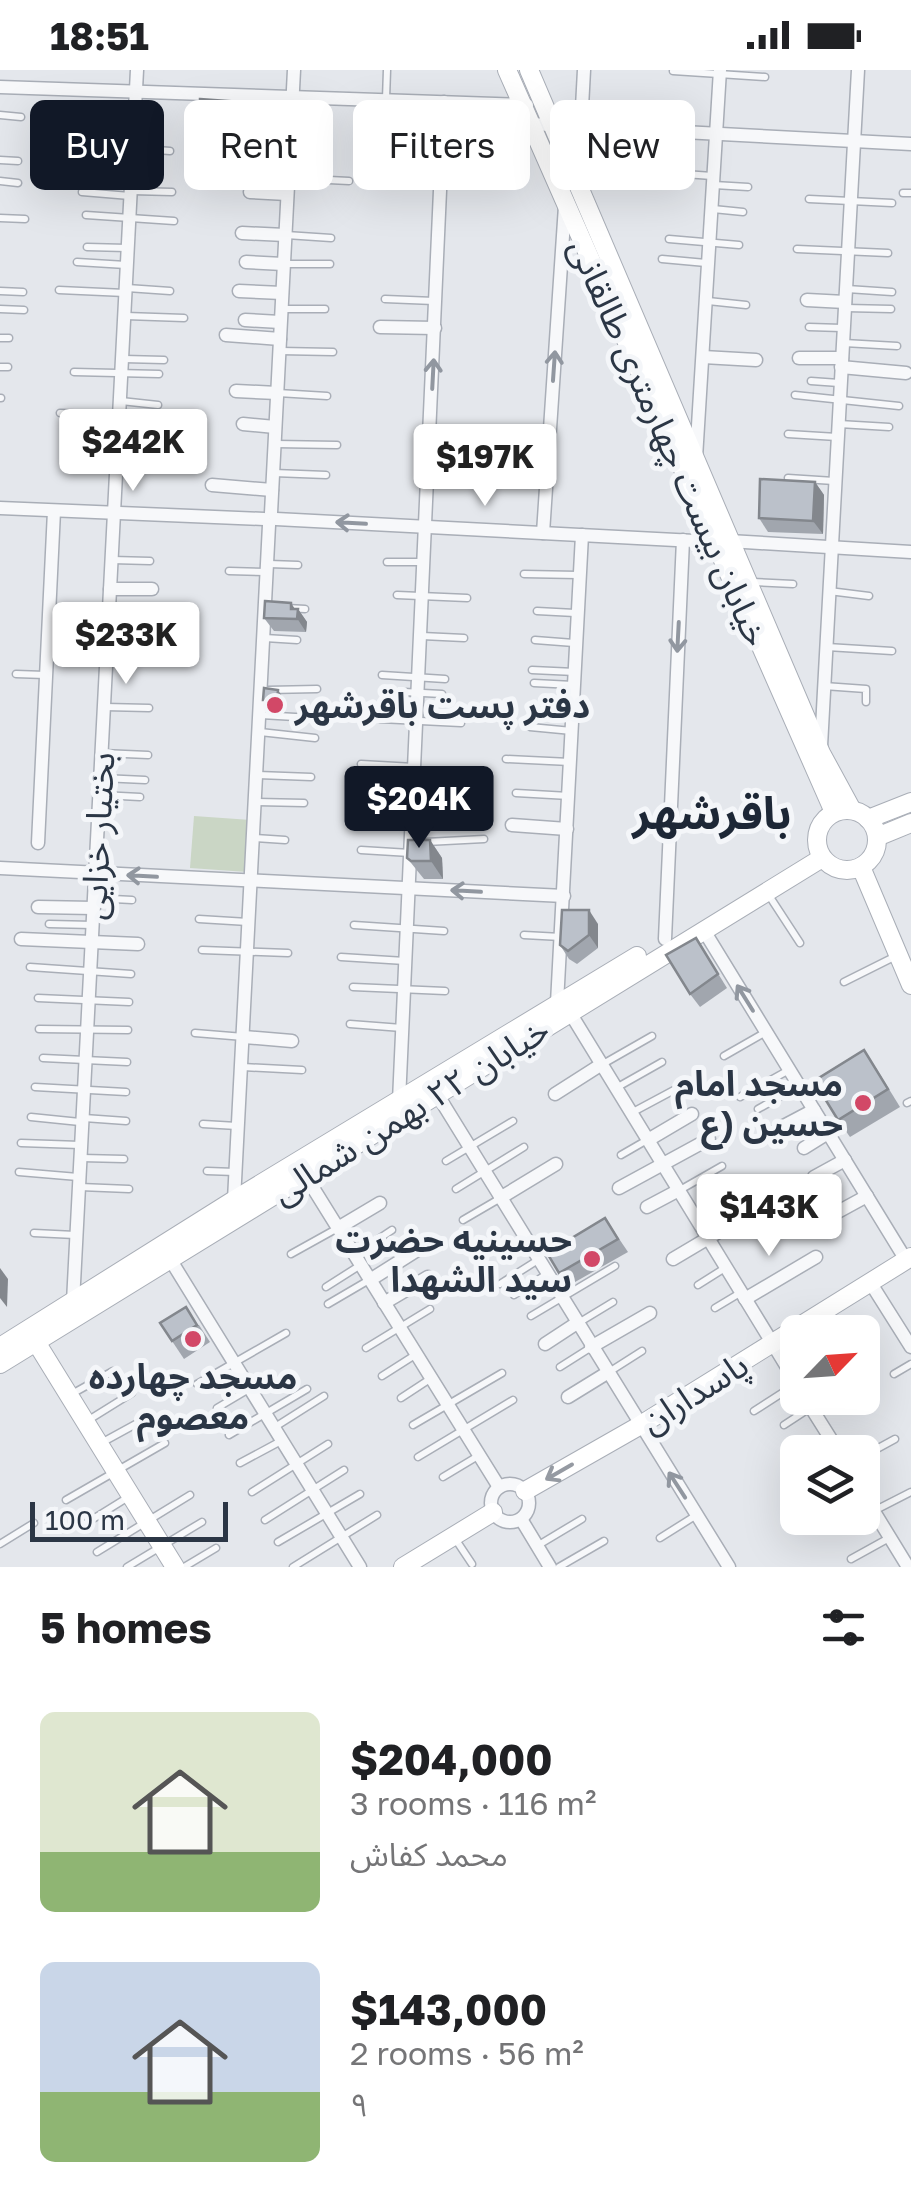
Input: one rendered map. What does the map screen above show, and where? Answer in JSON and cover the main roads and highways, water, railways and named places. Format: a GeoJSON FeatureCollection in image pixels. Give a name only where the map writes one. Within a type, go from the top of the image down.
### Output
{"type":"FeatureCollection","features":[{"type":"Feature","properties":{"kind":"place","name":"دفتر پست باقرشهر"},"geometry":{"type":"Point","coordinates":[275,705]}},
{"type":"Feature","properties":{"kind":"place","name":"مسجد امام حسین (ع"},"geometry":{"type":"Point","coordinates":[863,1103]}},
{"type":"Feature","properties":{"kind":"place","name":"حسینیه حضرت سید الشهدا"},"geometry":{"type":"Point","coordinates":[592,1259]}},
{"type":"Feature","properties":{"kind":"place","name":"مسجد چهارده معصوم"},"geometry":{"type":"Point","coordinates":[193,1339]}},
{"type":"Feature","properties":{"kind":"district","name":"باقرشهر"},"geometry":{"type":"Point","coordinates":[712,812]}}]}
